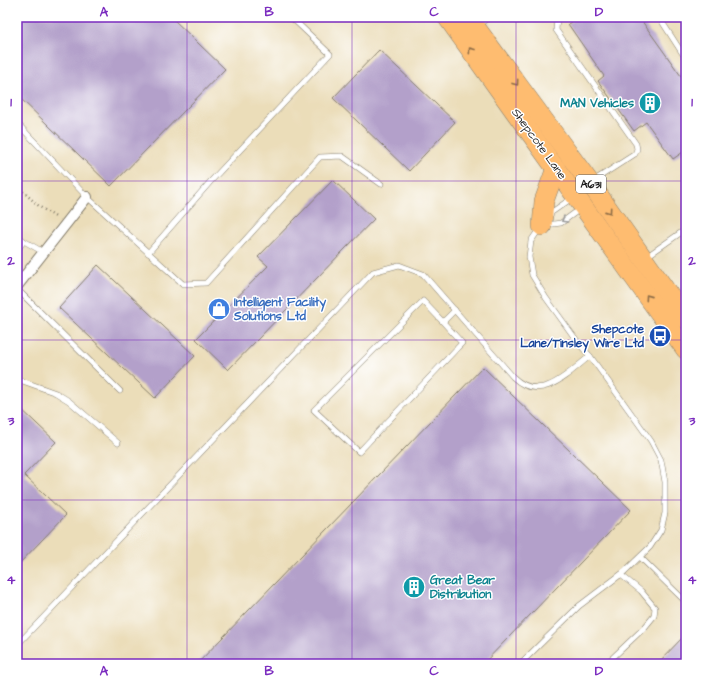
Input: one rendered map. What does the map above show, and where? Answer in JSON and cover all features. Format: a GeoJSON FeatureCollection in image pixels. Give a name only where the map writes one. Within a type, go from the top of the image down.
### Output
{"type":"FeatureCollection","features":[{"type":"Feature","properties":{"kind":"highway","name":"Shepcote Lane"},"geometry":{"type":"LineString","coordinates":[[447,17],[556,168],[587,194],[643,258],[686,319]]}},
{"type":"Feature","properties":{"kind":"highway","name":"Shepcote Lane"},"geometry":{"type":"LineString","coordinates":[[477,20],[686,348]]}},
{"type":"Feature","properties":{"kind":"highway"},"geometry":{"type":"LineString","coordinates":[[542,226],[544,201],[556,168]]}},
{"type":"Feature","properties":{"kind":"street"},"geometry":{"type":"LineString","coordinates":[[17,287],[87,197]]}},
{"type":"Feature","properties":{"kind":"lane"},"geometry":{"type":"LineString","coordinates":[[148,253],[212,181],[330,54],[291,17]]}},
{"type":"Feature","properties":{"kind":"lane"},"geometry":{"type":"LineString","coordinates":[[542,226],[561,223],[587,194],[634,154],[637,149],[636,144],[556,30],[557,17]]}},
{"type":"Feature","properties":{"kind":"lane"},"geometry":{"type":"LineString","coordinates":[[659,17],[686,58]]}},
{"type":"Feature","properties":{"kind":"lane"},"geometry":{"type":"LineString","coordinates":[[17,123],[87,197],[183,284],[206,283],[320,157],[342,156],[381,184]]}},
{"type":"Feature","properties":{"kind":"lane"},"geometry":{"type":"LineString","coordinates":[[520,664],[579,606],[621,575],[650,547],[661,530],[665,513],[665,482],[661,460],[651,441],[590,356],[580,345],[532,275],[529,257],[531,241],[552,212],[587,194]]}},
{"type":"Feature","properties":{"kind":"lane"},"geometry":{"type":"LineString","coordinates":[[643,258],[686,229]]}},
{"type":"Feature","properties":{"kind":"lane"},"geometry":{"type":"LineString","coordinates":[[17,235],[24,241],[44,252]]}},
{"type":"Feature","properties":{"kind":"lane"},"geometry":{"type":"LineString","coordinates":[[17,250],[24,241]]}},
{"type":"Feature","properties":{"kind":"lane"},"geometry":{"type":"LineString","coordinates":[[17,645],[373,272],[399,265],[423,274],[513,377],[524,386],[536,388],[556,382],[590,356]]}},
{"type":"Feature","properties":{"kind":"lane"},"geometry":{"type":"LineString","coordinates":[[17,287],[120,391]]}},
{"type":"Feature","properties":{"kind":"lane"},"geometry":{"type":"LineString","coordinates":[[423,301],[443,322],[462,343],[359,452],[314,410],[423,301]]}},
{"type":"Feature","properties":{"kind":"lane"},"geometry":{"type":"LineString","coordinates":[[443,322],[455,310]]}},
{"type":"Feature","properties":{"kind":"lane"},"geometry":{"type":"LineString","coordinates":[[17,379],[56,393],[69,401],[118,444]]}},
{"type":"Feature","properties":{"kind":"lane"},"geometry":{"type":"LineString","coordinates":[[640,557],[686,602]]}},
{"type":"Feature","properties":{"kind":"lane"},"geometry":{"type":"LineString","coordinates":[[606,664],[645,627],[654,616],[655,608],[642,591],[621,575]]}},
{"type":"Feature","properties":{"kind":"path"},"geometry":{"type":"LineString","coordinates":[[17,186],[40,207],[66,224]]}},
{"type":"Feature","properties":{"kind":"building"},"geometry":{"type":"Polygon","coordinates":[[[17,17],[171,17],[225,69],[111,186],[17,95],[17,17]]]}},
{"type":"Feature","properties":{"kind":"building","name":"MAN Vehicles"},"geometry":{"type":"Polygon","coordinates":[[[578,17],[639,17],[686,83],[686,150],[673,159],[646,122],[634,131],[598,81],[604,76],[568,24],[578,17]]]}},
{"type":"Feature","properties":{"kind":"building"},"geometry":{"type":"Polygon","coordinates":[[[379,50],[455,122],[409,171],[333,98],[379,50]]]}},
{"type":"Feature","properties":{"kind":"building"},"geometry":{"type":"Polygon","coordinates":[[[333,180],[374,219],[228,370],[196,339],[268,266],[258,257],[333,180]]]}},
{"type":"Feature","properties":{"kind":"building"},"geometry":{"type":"Polygon","coordinates":[[[98,265],[195,356],[155,398],[59,308],[98,265]]]}},
{"type":"Feature","properties":{"kind":"building","name":"Great Bear Distribution"},"geometry":{"type":"Polygon","coordinates":[[[483,367],[631,510],[483,664],[197,664],[483,367]]]}},
{"type":"Feature","properties":{"kind":"building"},"geometry":{"type":"Polygon","coordinates":[[[17,405],[56,442],[24,475],[66,515],[17,566],[17,405]]]}},
{"type":"Feature","properties":{"kind":"building"},"geometry":{"type":"Polygon","coordinates":[[[686,634],[686,664],[657,664],[686,634]]]}},
{"type":"Feature","properties":{"kind":"place","name":"MAN Vehicles"},"geometry":{"type":"Point","coordinates":[650,103]}},
{"type":"Feature","properties":{"kind":"place","name":"Intelligent Facility Solutions Ltd"},"geometry":{"type":"Point","coordinates":[219,309]}},
{"type":"Feature","properties":{"kind":"place","name":"Shepcote Lane/Tinsley Wire Ltd"},"geometry":{"type":"Point","coordinates":[660,336]}},
{"type":"Feature","properties":{"kind":"place","name":"Great Bear Distribution"},"geometry":{"type":"Point","coordinates":[414,587]}}]}
